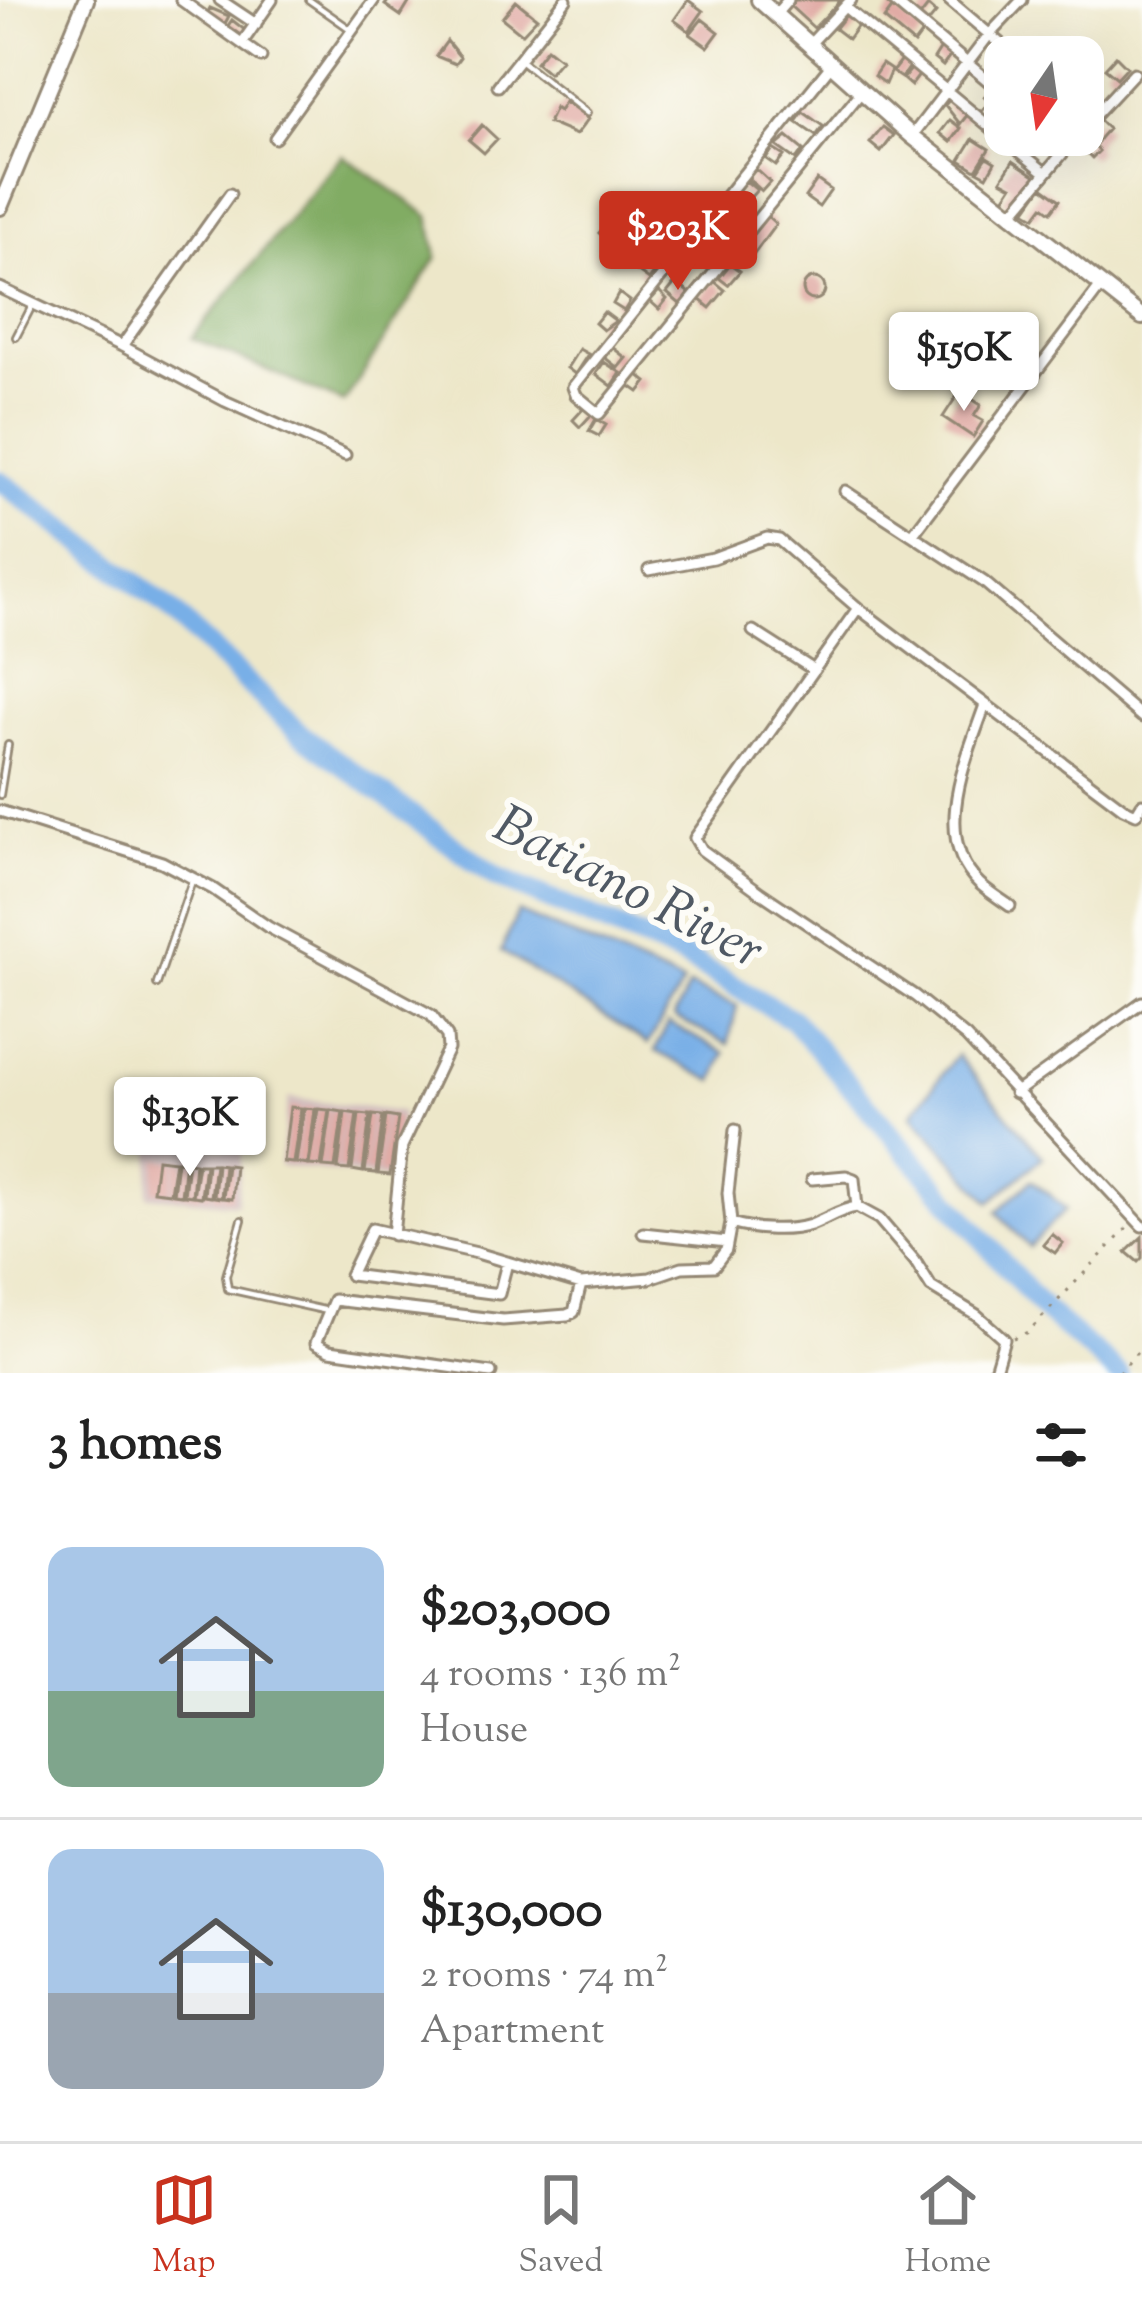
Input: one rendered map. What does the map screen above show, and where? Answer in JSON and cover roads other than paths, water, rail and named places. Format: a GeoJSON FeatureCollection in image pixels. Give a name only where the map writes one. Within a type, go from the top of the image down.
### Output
{"type":"FeatureCollection","features":[{"type":"Feature","properties":{"kind":"street"},"geometry":{"type":"LineString","coordinates":[[0,207],[86,0]]}},
{"type":"Feature","properties":{"kind":"street"},"geometry":{"type":"LineString","coordinates":[[181,0],[262,57]]}},
{"type":"Feature","properties":{"kind":"street"},"geometry":{"type":"LineString","coordinates":[[220,0],[256,24]]}},
{"type":"Feature","properties":{"kind":"street"},"geometry":{"type":"LineString","coordinates":[[242,43],[272,0]]}},
{"type":"Feature","properties":{"kind":"street"},"geometry":{"type":"LineString","coordinates":[[275,138],[374,0]]}},
{"type":"Feature","properties":{"kind":"street"},"geometry":{"type":"LineString","coordinates":[[498,86],[566,0]]}},
{"type":"Feature","properties":{"kind":"street"},"geometry":{"type":"LineString","coordinates":[[759,0],[912,136],[1142,317]]}},
{"type":"Feature","properties":{"kind":"street"},"geometry":{"type":"LineString","coordinates":[[775,15],[788,0]]}},
{"type":"Feature","properties":{"kind":"street"},"geometry":{"type":"LineString","coordinates":[[892,0],[984,78]]}},
{"type":"Feature","properties":{"kind":"street"},"geometry":{"type":"LineString","coordinates":[[949,0],[989,35]]}},
{"type":"Feature","properties":{"kind":"street"},"geometry":{"type":"LineString","coordinates":[[912,136],[989,35],[1022,0]]}},
{"type":"Feature","properties":{"kind":"street"},"geometry":{"type":"LineString","coordinates":[[809,45],[848,3],[1046,173]]}},
{"type":"Feature","properties":{"kind":"street"},"geometry":{"type":"LineString","coordinates":[[832,64],[573,387],[576,395],[599,414],[862,91]]}},
{"type":"Feature","properties":{"kind":"street"},"geometry":{"type":"LineString","coordinates":[[1104,100],[1134,73]]}},
{"type":"Feature","properties":{"kind":"street"},"geometry":{"type":"LineString","coordinates":[[1010,216],[1060,156]]}},
{"type":"Feature","properties":{"kind":"street"},"geometry":{"type":"LineString","coordinates":[[122,346],[230,194]]}},
{"type":"Feature","properties":{"kind":"street"},"geometry":{"type":"LineString","coordinates":[[694,236],[724,261]]}},
{"type":"Feature","properties":{"kind":"street"},"geometry":{"type":"LineString","coordinates":[[914,533],[1101,286]]}},
{"type":"Feature","properties":{"kind":"street"},"geometry":{"type":"LineString","coordinates":[[0,288],[345,455]]}},
{"type":"Feature","properties":{"kind":"street"},"geometry":{"type":"LineString","coordinates":[[845,490],[984,582],[1142,717]]}},
{"type":"Feature","properties":{"kind":"street"},"geometry":{"type":"LineString","coordinates":[[649,570],[713,558],[774,538],[858,608],[1123,808],[1136,814],[1142,804]]}},
{"type":"Feature","properties":{"kind":"street"},"geometry":{"type":"LineString","coordinates":[[858,608],[695,838],[702,850],[915,996],[965,1037],[1139,1222]]}},
{"type":"Feature","properties":{"kind":"street"},"geometry":{"type":"LineString","coordinates":[[753,631],[814,670]]}},
{"type":"Feature","properties":{"kind":"street"},"geometry":{"type":"LineString","coordinates":[[985,705],[959,782],[956,823],[960,855],[976,882],[1010,906]]}},
{"type":"Feature","properties":{"kind":"street"},"geometry":{"type":"LineString","coordinates":[[0,811],[162,862],[279,933],[431,1015],[447,1036],[448,1049],[402,1146],[393,1235]]}},
{"type":"Feature","properties":{"kind":"street"},"geometry":{"type":"LineString","coordinates":[[1015,1094],[1142,1002]]}},
{"type":"Feature","properties":{"kind":"street"},"geometry":{"type":"LineString","coordinates":[[491,1373],[321,1348],[316,1343],[372,1229],[581,1284],[714,1266],[731,1223],[728,1192],[735,1130]]}},
{"type":"Feature","properties":{"kind":"street"},"geometry":{"type":"LineString","coordinates":[[812,1179],[854,1179],[857,1207]]}},
{"type":"Feature","properties":{"kind":"street"},"geometry":{"type":"LineString","coordinates":[[731,1223],[766,1228],[808,1226],[844,1208],[857,1207],[879,1219],[932,1287],[977,1315],[1004,1339],[994,1373]]}},
{"type":"Feature","properties":{"kind":"street"},"geometry":{"type":"LineString","coordinates":[[644,1233],[727,1242]]}},
{"type":"Feature","properties":{"kind":"street"},"geometry":{"type":"LineString","coordinates":[[350,1275],[496,1294],[502,1291],[507,1263]]}},
{"type":"Feature","properties":{"kind":"street"},"geometry":{"type":"LineString","coordinates":[[331,1305],[503,1320],[567,1315],[574,1312],[581,1284]]}},
{"type":"Feature","properties":{"kind":"lane"},"geometry":{"type":"LineString","coordinates":[[309,0],[353,31]]}},
{"type":"Feature","properties":{"kind":"lane"},"geometry":{"type":"LineString","coordinates":[[519,58],[587,113]]}},
{"type":"Feature","properties":{"kind":"lane"},"geometry":{"type":"LineString","coordinates":[[16,337],[33,304]]}},
{"type":"Feature","properties":{"kind":"lane"},"geometry":{"type":"LineString","coordinates":[[0,795],[8,745]]}},
{"type":"Feature","properties":{"kind":"lane"},"geometry":{"type":"LineString","coordinates":[[157,984],[193,878]]}},
{"type":"Feature","properties":{"kind":"lane"},"geometry":{"type":"LineString","coordinates":[[242,1220],[226,1276],[228,1289],[331,1305]]}},
{"type":"Feature","properties":{"kind":"water"},"geometry":{"type":"Polygon","coordinates":[[[518,912],[683,983],[648,1044],[501,951],[518,912]]]}},
{"type":"Feature","properties":{"kind":"water"},"geometry":{"type":"Polygon","coordinates":[[[689,986],[737,1006],[728,1044],[674,1017],[689,986]]]}},
{"type":"Feature","properties":{"kind":"water"},"geometry":{"type":"Polygon","coordinates":[[[668,1023],[725,1053],[714,1081],[655,1051],[668,1023]]]}},
{"type":"Feature","properties":{"kind":"water"},"geometry":{"type":"Polygon","coordinates":[[[957,1055],[1043,1157],[990,1202],[912,1114],[957,1055]]]}},
{"type":"Feature","properties":{"kind":"water"},"geometry":{"type":"Polygon","coordinates":[[[1032,1180],[1066,1209],[1029,1247],[997,1212],[1032,1180]]]}},
{"type":"Feature","properties":{"kind":"waterway","name":"Batiano River"},"geometry":{"type":"LineString","coordinates":[[0,481],[165,605],[298,732],[496,877],[681,955],[793,1020],[1043,1309],[1118,1373]]}}]}
